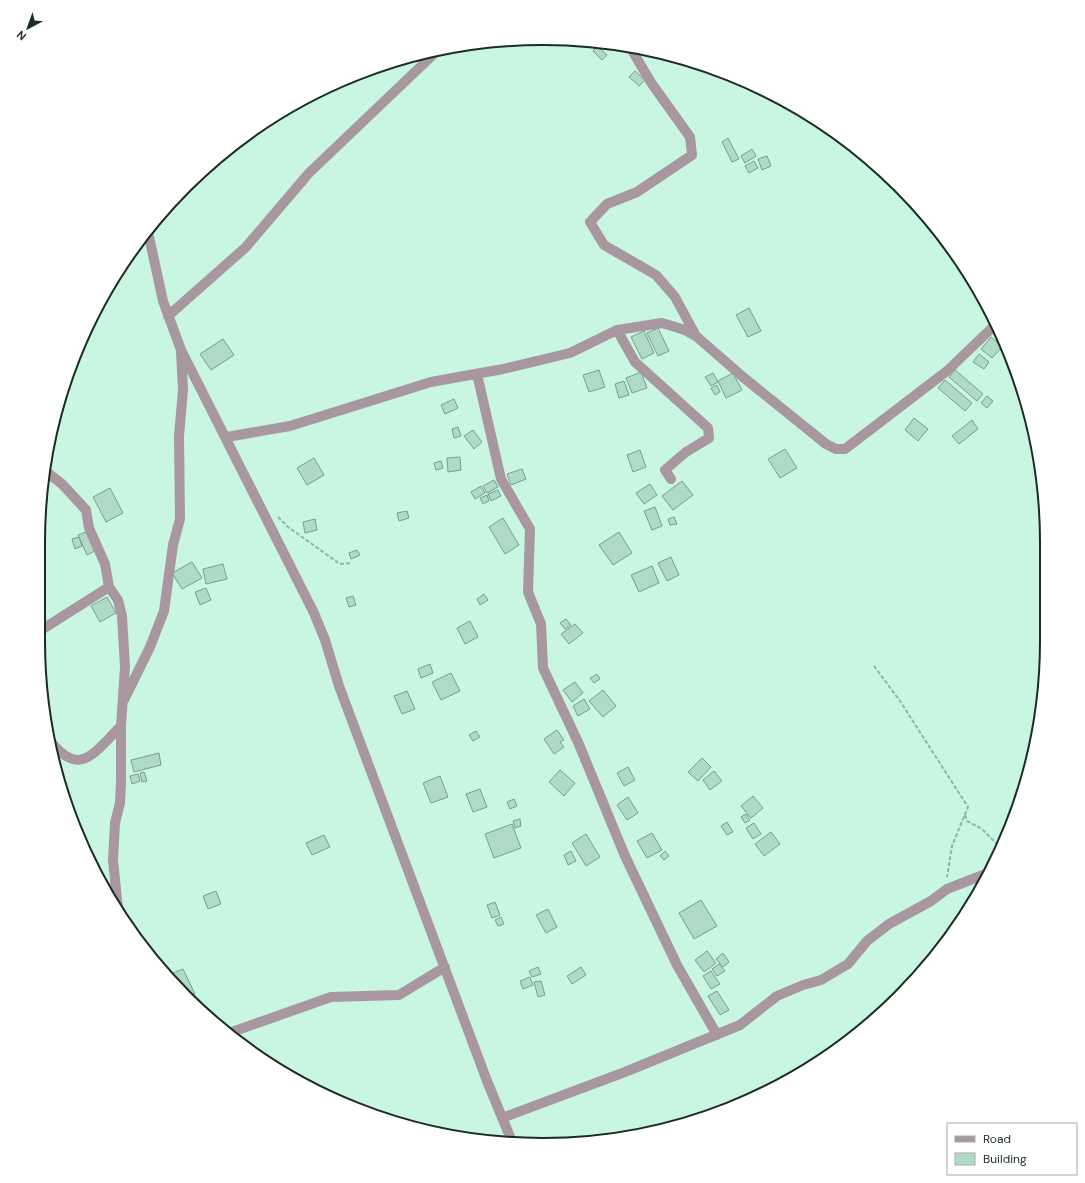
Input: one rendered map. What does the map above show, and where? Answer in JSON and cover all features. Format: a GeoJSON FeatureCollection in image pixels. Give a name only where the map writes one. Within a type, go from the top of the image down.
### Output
{"type":"FeatureCollection","features":[{"type":"Feature","properties":{"kind":"street"},"geometry":{"type":"LineString","coordinates":[[634,54],[652,84],[690,137],[692,155],[637,192],[607,204],[590,222],[604,245],[656,275],[675,297],[696,336]]}},
{"type":"Feature","properties":{"kind":"street"},"geometry":{"type":"LineString","coordinates":[[168,316],[246,247],[308,172],[429,59]]}},
{"type":"Feature","properties":{"kind":"street"},"geometry":{"type":"LineString","coordinates":[[149,238],[157,276],[168,316],[181,350],[227,437],[314,613],[325,640],[339,686],[510,1137]]}},
{"type":"Feature","properties":{"kind":"street"},"geometry":{"type":"LineString","coordinates":[[227,437],[290,426],[431,382],[477,374],[570,353],[617,330],[662,323],[685,330],[696,336],[743,377],[826,444],[836,449],[845,448],[947,371],[992,328]]}},
{"type":"Feature","properties":{"kind":"street"},"geometry":{"type":"LineString","coordinates":[[617,330],[635,362],[708,428],[709,438],[686,452],[665,470],[671,479]]}},
{"type":"Feature","properties":{"kind":"street"},"geometry":{"type":"LineString","coordinates":[[122,705],[150,648],[164,611],[173,545],[180,519],[179,436],[183,390],[181,350]]}},
{"type":"Feature","properties":{"kind":"street"},"geometry":{"type":"LineString","coordinates":[[477,374],[501,479],[530,529],[528,592],[540,624],[543,668],[578,742],[625,856],[678,965],[717,1035]]}},
{"type":"Feature","properties":{"kind":"street"},"geometry":{"type":"LineString","coordinates":[[50,474],[62,484],[86,510],[89,528],[105,564],[109,587],[118,600],[122,616],[125,667],[121,726],[122,782],[120,803],[115,824],[113,860],[117,897]]}},
{"type":"Feature","properties":{"kind":"street"},"geometry":{"type":"LineString","coordinates":[[45,628],[109,587]]}},
{"type":"Feature","properties":{"kind":"street"},"geometry":{"type":"LineString","coordinates":[[58,750],[60,753],[76,760],[85,759],[92,755],[121,726]]}},
{"type":"Feature","properties":{"kind":"street"},"geometry":{"type":"LineString","coordinates":[[502,1118],[532,1109],[740,1025],[777,996],[803,985],[821,980],[848,964],[867,941],[889,924],[931,901],[943,892],[980,876]]}},
{"type":"Feature","properties":{"kind":"street"},"geometry":{"type":"LineString","coordinates":[[235,1031],[331,997],[399,995],[445,967]]}},
{"type":"Feature","properties":{"kind":"path"},"geometry":{"type":"LineString","coordinates":[[265,514],[279,517],[288,527],[340,564],[352,564]]}},
{"type":"Feature","properties":{"kind":"path"},"geometry":{"type":"LineString","coordinates":[[874,666],[904,706],[968,807],[952,846],[949,870],[943,892]]}},
{"type":"Feature","properties":{"kind":"path"},"geometry":{"type":"LineString","coordinates":[[965,815],[967,821],[982,829],[997,844]]}},
{"type":"Feature","properties":{"kind":"building"},"geometry":{"type":"Polygon","coordinates":[[[595,48],[600,48],[607,55],[602,60],[593,51],[595,48]]]}},
{"type":"Feature","properties":{"kind":"building"},"geometry":{"type":"Polygon","coordinates":[[[635,71],[645,80],[639,86],[629,77],[635,71]]]}},
{"type":"Feature","properties":{"kind":"building"},"geometry":{"type":"Polygon","coordinates":[[[728,138],[739,159],[732,162],[722,142],[728,138]]]}},
{"type":"Feature","properties":{"kind":"building"},"geometry":{"type":"Polygon","coordinates":[[[752,149],[756,156],[745,163],[741,156],[752,149]]]}},
{"type":"Feature","properties":{"kind":"building"},"geometry":{"type":"Polygon","coordinates":[[[767,156],[771,166],[762,170],[758,159],[767,156]]]}},
{"type":"Feature","properties":{"kind":"building"},"geometry":{"type":"Polygon","coordinates":[[[754,161],[758,168],[749,173],[745,166],[754,161]]]}},
{"type":"Feature","properties":{"kind":"building"},"geometry":{"type":"Polygon","coordinates":[[[749,308],[761,331],[748,337],[736,315],[749,308]]]}},
{"type":"Feature","properties":{"kind":"building"},"geometry":{"type":"Polygon","coordinates":[[[658,328],[669,351],[658,356],[647,333],[658,328]]]}},
{"type":"Feature","properties":{"kind":"building"},"geometry":{"type":"Polygon","coordinates":[[[644,331],[654,353],[642,359],[631,337],[644,331]]]}},
{"type":"Feature","properties":{"kind":"building"},"geometry":{"type":"Polygon","coordinates":[[[991,337],[998,344],[1001,349],[992,358],[981,349],[991,337]]]}},
{"type":"Feature","properties":{"kind":"building"},"geometry":{"type":"Polygon","coordinates":[[[223,339],[234,355],[211,370],[200,354],[223,339]]]}},
{"type":"Feature","properties":{"kind":"building"},"geometry":{"type":"Polygon","coordinates":[[[979,354],[989,362],[984,369],[973,362],[979,354]]]}},
{"type":"Feature","properties":{"kind":"building"},"geometry":{"type":"Polygon","coordinates":[[[599,370],[605,387],[589,392],[583,375],[599,370]]]}},
{"type":"Feature","properties":{"kind":"building"},"geometry":{"type":"Polygon","coordinates":[[[955,370],[983,394],[977,401],[949,377],[955,370]]]}},
{"type":"Feature","properties":{"kind":"building"},"geometry":{"type":"Polygon","coordinates":[[[641,372],[647,388],[632,393],[626,378],[641,372]]]}},
{"type":"Feature","properties":{"kind":"building"},"geometry":{"type":"Polygon","coordinates":[[[713,373],[718,382],[711,386],[705,377],[713,373]]]}},
{"type":"Feature","properties":{"kind":"building"},"geometry":{"type":"Polygon","coordinates":[[[733,373],[742,390],[726,398],[718,381],[733,373]]]}},
{"type":"Feature","properties":{"kind":"building"},"geometry":{"type":"Polygon","coordinates":[[[945,380],[972,403],[965,411],[938,388],[945,380]]]}},
{"type":"Feature","properties":{"kind":"building"},"geometry":{"type":"Polygon","coordinates":[[[624,381],[629,395],[619,398],[615,384],[624,381]]]}},
{"type":"Feature","properties":{"kind":"building"},"geometry":{"type":"Polygon","coordinates":[[[717,385],[720,392],[715,395],[711,388],[717,385]]]}},
{"type":"Feature","properties":{"kind":"building"},"geometry":{"type":"Polygon","coordinates":[[[987,396],[993,401],[987,408],[981,403],[987,396]]]}},
{"type":"Feature","properties":{"kind":"building"},"geometry":{"type":"Polygon","coordinates":[[[454,399],[458,408],[445,414],[441,405],[454,399]]]}},
{"type":"Feature","properties":{"kind":"building"},"geometry":{"type":"Polygon","coordinates":[[[914,418],[928,429],[918,441],[905,430],[914,418]]]}},
{"type":"Feature","properties":{"kind":"building"},"geometry":{"type":"Polygon","coordinates":[[[972,420],[978,429],[959,444],[952,436],[972,420]]]}},
{"type":"Feature","properties":{"kind":"building"},"geometry":{"type":"Polygon","coordinates":[[[458,427],[461,436],[454,438],[452,429],[458,427]]]}},
{"type":"Feature","properties":{"kind":"building"},"geometry":{"type":"Polygon","coordinates":[[[473,430],[482,442],[474,449],[464,436],[473,430]]]}},
{"type":"Feature","properties":{"kind":"building"},"geometry":{"type":"Polygon","coordinates":[[[785,449],[797,468],[780,478],[768,459],[785,449]]]}},
{"type":"Feature","properties":{"kind":"building"},"geometry":{"type":"Polygon","coordinates":[[[640,450],[646,467],[633,472],[627,455],[640,450]]]}},
{"type":"Feature","properties":{"kind":"building"},"geometry":{"type":"Polygon","coordinates":[[[460,457],[461,470],[448,472],[447,458],[460,457]]]}},
{"type":"Feature","properties":{"kind":"building"},"geometry":{"type":"Polygon","coordinates":[[[314,458],[324,475],[307,485],[297,468],[314,458]]]}},
{"type":"Feature","properties":{"kind":"building"},"geometry":{"type":"Polygon","coordinates":[[[441,461],[443,468],[436,470],[434,463],[441,461]]]}},
{"type":"Feature","properties":{"kind":"building"},"geometry":{"type":"Polygon","coordinates":[[[522,469],[526,479],[511,485],[507,474],[522,469]]]}},
{"type":"Feature","properties":{"kind":"building"},"geometry":{"type":"Polygon","coordinates":[[[494,480],[498,487],[487,493],[483,486],[494,480]]]}},
{"type":"Feature","properties":{"kind":"building"},"geometry":{"type":"Polygon","coordinates":[[[682,481],[693,495],[673,510],[662,496],[682,481]]]}},
{"type":"Feature","properties":{"kind":"building"},"geometry":{"type":"Polygon","coordinates":[[[650,484],[657,495],[644,504],[636,493],[650,484]]]}},
{"type":"Feature","properties":{"kind":"building"},"geometry":{"type":"Polygon","coordinates":[[[481,486],[485,493],[475,499],[471,492],[481,486]]]}},
{"type":"Feature","properties":{"kind":"building"},"geometry":{"type":"Polygon","coordinates":[[[110,488],[123,513],[106,522],[93,497],[110,488]]]}},
{"type":"Feature","properties":{"kind":"building"},"geometry":{"type":"Polygon","coordinates":[[[498,490],[501,496],[491,501],[488,494],[498,490]]]}},
{"type":"Feature","properties":{"kind":"building"},"geometry":{"type":"Polygon","coordinates":[[[487,495],[489,501],[483,504],[480,498],[487,495]]]}},
{"type":"Feature","properties":{"kind":"building"},"geometry":{"type":"Polygon","coordinates":[[[655,507],[662,526],[652,530],[644,511],[655,507]]]}},
{"type":"Feature","properties":{"kind":"building"},"geometry":{"type":"Polygon","coordinates":[[[407,511],[409,518],[399,521],[397,513],[407,511]]]}},
{"type":"Feature","properties":{"kind":"building"},"geometry":{"type":"Polygon","coordinates":[[[674,517],[677,524],[670,525],[668,519],[674,517]]]}},
{"type":"Feature","properties":{"kind":"building"},"geometry":{"type":"Polygon","coordinates":[[[503,518],[519,545],[505,554],[489,527],[503,518]]]}},
{"type":"Feature","properties":{"kind":"building"},"geometry":{"type":"Polygon","coordinates":[[[315,519],[317,530],[305,533],[303,522],[315,519]]]}},
{"type":"Feature","properties":{"kind":"building"},"geometry":{"type":"Polygon","coordinates":[[[86,532],[95,551],[87,555],[78,535],[86,532]]]}},
{"type":"Feature","properties":{"kind":"building"},"geometry":{"type":"Polygon","coordinates":[[[619,532],[632,553],[613,565],[599,545],[619,532]]]}},
{"type":"Feature","properties":{"kind":"building"},"geometry":{"type":"Polygon","coordinates":[[[79,537],[82,546],[75,549],[72,539],[79,537]]]}},
{"type":"Feature","properties":{"kind":"building"},"geometry":{"type":"Polygon","coordinates":[[[357,550],[360,555],[351,559],[349,553],[357,550]]]}},
{"type":"Feature","properties":{"kind":"building"},"geometry":{"type":"Polygon","coordinates":[[[671,557],[679,575],[667,581],[658,563],[671,557]]]}},
{"type":"Feature","properties":{"kind":"building"},"geometry":{"type":"Polygon","coordinates":[[[192,562],[202,578],[182,589],[172,573],[192,562]]]}},
{"type":"Feature","properties":{"kind":"building"},"geometry":{"type":"Polygon","coordinates":[[[223,564],[227,579],[206,584],[203,569],[223,564]]]}},
{"type":"Feature","properties":{"kind":"building"},"geometry":{"type":"Polygon","coordinates":[[[652,566],[659,583],[639,592],[631,575],[652,566]]]}},
{"type":"Feature","properties":{"kind":"building"},"geometry":{"type":"Polygon","coordinates":[[[206,588],[211,600],[200,605],[195,592],[206,588]]]}},
{"type":"Feature","properties":{"kind":"building"},"geometry":{"type":"Polygon","coordinates":[[[484,594],[488,600],[480,605],[477,599],[484,594]]]}},
{"type":"Feature","properties":{"kind":"building"},"geometry":{"type":"Polygon","coordinates":[[[353,596],[356,605],[349,607],[346,598],[353,596]]]}},
{"type":"Feature","properties":{"kind":"building"},"geometry":{"type":"Polygon","coordinates":[[[107,597],[116,613],[100,622],[91,606],[107,597]]]}},
{"type":"Feature","properties":{"kind":"building"},"geometry":{"type":"Polygon","coordinates":[[[566,619],[571,625],[565,629],[560,623],[566,619]]]}},
{"type":"Feature","properties":{"kind":"building"},"geometry":{"type":"Polygon","coordinates":[[[470,621],[478,637],[465,644],[457,628],[470,621]]]}},
{"type":"Feature","properties":{"kind":"building"},"geometry":{"type":"Polygon","coordinates":[[[575,624],[583,633],[569,644],[561,634],[575,624]]]}},
{"type":"Feature","properties":{"kind":"building"},"geometry":{"type":"Polygon","coordinates":[[[430,664],[433,673],[421,678],[418,669],[430,664]]]}},
{"type":"Feature","properties":{"kind":"building"},"geometry":{"type":"Polygon","coordinates":[[[451,673],[460,691],[441,700],[432,682],[451,673]]]}},
{"type":"Feature","properties":{"kind":"building"},"geometry":{"type":"Polygon","coordinates":[[[597,674],[600,679],[594,683],[590,678],[597,674]]]}},
{"type":"Feature","properties":{"kind":"building"},"geometry":{"type":"Polygon","coordinates":[[[575,682],[583,693],[572,702],[563,690],[575,682]]]}},
{"type":"Feature","properties":{"kind":"building"},"geometry":{"type":"Polygon","coordinates":[[[603,690],[616,706],[603,717],[589,701],[603,690]]]}},
{"type":"Feature","properties":{"kind":"building"},"geometry":{"type":"Polygon","coordinates":[[[407,691],[415,709],[402,714],[394,696],[407,691]]]}},
{"type":"Feature","properties":{"kind":"building"},"geometry":{"type":"Polygon","coordinates":[[[584,699],[590,709],[578,716],[573,706],[584,699]]]}},
{"type":"Feature","properties":{"kind":"building"},"geometry":{"type":"Polygon","coordinates":[[[557,730],[564,740],[560,742],[564,747],[554,754],[544,739],[557,730]]]}},
{"type":"Feature","properties":{"kind":"building"},"geometry":{"type":"Polygon","coordinates":[[[476,731],[480,737],[473,741],[469,735],[476,731]]]}},
{"type":"Feature","properties":{"kind":"building"},"geometry":{"type":"Polygon","coordinates":[[[159,753],[161,765],[134,772],[131,760],[159,753]]]}},
{"type":"Feature","properties":{"kind":"building"},"geometry":{"type":"Polygon","coordinates":[[[702,758],[711,767],[698,781],[688,772],[702,758]]]}},
{"type":"Feature","properties":{"kind":"building"},"geometry":{"type":"Polygon","coordinates":[[[628,767],[635,780],[624,786],[617,773],[628,767]]]}},
{"type":"Feature","properties":{"kind":"building"},"geometry":{"type":"Polygon","coordinates":[[[560,770],[575,783],[564,796],[549,782],[560,770]]]}},
{"type":"Feature","properties":{"kind":"building"},"geometry":{"type":"Polygon","coordinates":[[[714,771],[722,781],[710,790],[703,780],[714,771]]]}},
{"type":"Feature","properties":{"kind":"building"},"geometry":{"type":"Polygon","coordinates":[[[144,772],[147,781],[142,782],[140,773],[144,772]]]}},
{"type":"Feature","properties":{"kind":"building"},"geometry":{"type":"Polygon","coordinates":[[[138,774],[140,781],[132,784],[130,776],[138,774]]]}},
{"type":"Feature","properties":{"kind":"building"},"geometry":{"type":"Polygon","coordinates":[[[440,776],[448,797],[431,803],[423,783],[440,776]]]}},
{"type":"Feature","properties":{"kind":"building"},"geometry":{"type":"Polygon","coordinates":[[[480,789],[487,807],[473,812],[466,794],[480,789]]]}},
{"type":"Feature","properties":{"kind":"building"},"geometry":{"type":"Polygon","coordinates":[[[753,796],[763,808],[751,818],[741,806],[753,796]]]}},
{"type":"Feature","properties":{"kind":"building"},"geometry":{"type":"Polygon","coordinates":[[[628,797],[638,813],[627,820],[617,805],[628,797]]]}},
{"type":"Feature","properties":{"kind":"building"},"geometry":{"type":"Polygon","coordinates":[[[514,799],[517,806],[510,809],[507,802],[514,799]]]}},
{"type":"Feature","properties":{"kind":"building"},"geometry":{"type":"Polygon","coordinates":[[[746,814],[750,820],[745,823],[741,817],[746,814]]]}},
{"type":"Feature","properties":{"kind":"building"},"geometry":{"type":"Polygon","coordinates":[[[520,819],[521,826],[515,828],[513,821],[520,819]]]}},
{"type":"Feature","properties":{"kind":"building"},"geometry":{"type":"Polygon","coordinates":[[[727,822],[733,832],[727,835],[721,826],[727,822]]]}},
{"type":"Feature","properties":{"kind":"building"},"geometry":{"type":"Polygon","coordinates":[[[754,823],[761,834],[753,839],[746,828],[754,823]]]}},
{"type":"Feature","properties":{"kind":"building"},"geometry":{"type":"Polygon","coordinates":[[[512,824],[521,848],[494,858],[485,834],[512,824]]]}},
{"type":"Feature","properties":{"kind":"building"},"geometry":{"type":"Polygon","coordinates":[[[771,832],[780,844],[764,856],[755,844],[771,832]]]}},
{"type":"Feature","properties":{"kind":"building"},"geometry":{"type":"Polygon","coordinates":[[[652,833],[662,850],[647,858],[637,841],[652,833]]]}},
{"type":"Feature","properties":{"kind":"building"},"geometry":{"type":"Polygon","coordinates":[[[586,834],[600,857],[586,866],[572,843],[586,834]]]}},
{"type":"Feature","properties":{"kind":"building"},"geometry":{"type":"Polygon","coordinates":[[[324,835],[330,847],[312,855],[306,843],[324,835]]]}},
{"type":"Feature","properties":{"kind":"building"},"geometry":{"type":"Polygon","coordinates":[[[571,851],[576,861],[568,865],[564,855],[571,851]]]}},
{"type":"Feature","properties":{"kind":"building"},"geometry":{"type":"Polygon","coordinates":[[[665,851],[669,856],[664,860],[660,856],[665,851]]]}},
{"type":"Feature","properties":{"kind":"building"},"geometry":{"type":"Polygon","coordinates":[[[216,891],[221,904],[208,909],[203,896],[216,891]]]}},
{"type":"Feature","properties":{"kind":"building"},"geometry":{"type":"Polygon","coordinates":[[[701,900],[717,926],[694,939],[679,913],[701,900]]]}},
{"type":"Feature","properties":{"kind":"building"},"geometry":{"type":"Polygon","coordinates":[[[495,902],[500,915],[492,918],[487,905],[495,902]]]}},
{"type":"Feature","properties":{"kind":"building"},"geometry":{"type":"Polygon","coordinates":[[[548,909],[557,927],[546,933],[536,915],[548,909]]]}},
{"type":"Feature","properties":{"kind":"building"},"geometry":{"type":"Polygon","coordinates":[[[501,917],[504,924],[498,926],[495,920],[501,917]]]}},
{"type":"Feature","properties":{"kind":"building"},"geometry":{"type":"Polygon","coordinates":[[[707,951],[716,963],[704,972],[695,960],[707,951]]]}},
{"type":"Feature","properties":{"kind":"building"},"geometry":{"type":"Polygon","coordinates":[[[723,953],[729,962],[723,967],[716,959],[723,953]]]}},
{"type":"Feature","properties":{"kind":"building"},"geometry":{"type":"Polygon","coordinates":[[[719,964],[725,971],[717,976],[712,969],[719,964]]]}},
{"type":"Feature","properties":{"kind":"building"},"geometry":{"type":"Polygon","coordinates":[[[538,967],[541,974],[532,977],[529,971],[538,967]]]}},
{"type":"Feature","properties":{"kind":"building"},"geometry":{"type":"Polygon","coordinates":[[[581,967],[586,975],[572,984],[567,976],[581,967]]]}},
{"type":"Feature","properties":{"kind":"building"},"geometry":{"type":"Polygon","coordinates":[[[183,969],[195,994],[194,995],[172,973],[183,969]]]}},
{"type":"Feature","properties":{"kind":"building"},"geometry":{"type":"Polygon","coordinates":[[[711,971],[720,984],[711,989],[703,976],[711,971]]]}},
{"type":"Feature","properties":{"kind":"building"},"geometry":{"type":"Polygon","coordinates":[[[530,977],[533,985],[523,989],[520,981],[530,977]]]}},
{"type":"Feature","properties":{"kind":"building"},"geometry":{"type":"Polygon","coordinates":[[[541,981],[545,995],[538,997],[534,982],[541,981]]]}},
{"type":"Feature","properties":{"kind":"building"},"geometry":{"type":"Polygon","coordinates":[[[717,991],[729,1010],[720,1015],[708,996],[717,991]]]}}]}
